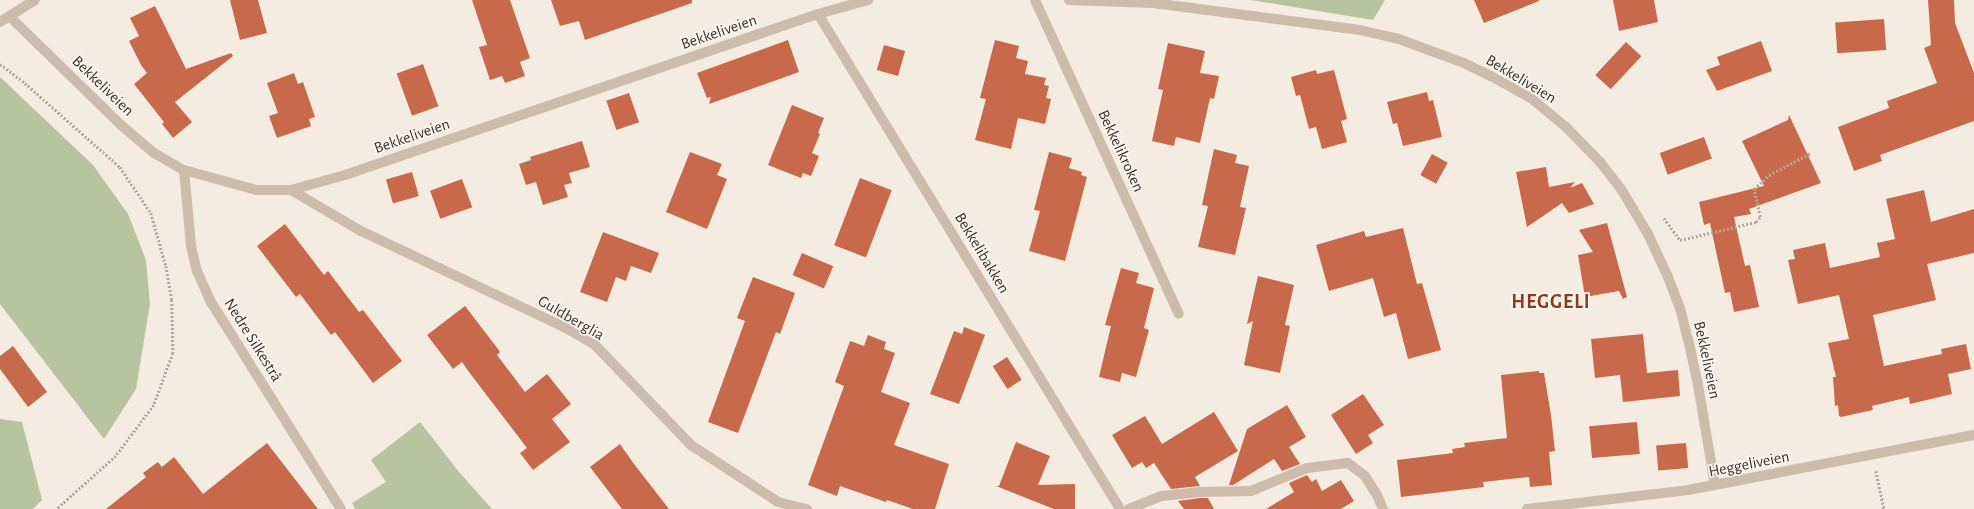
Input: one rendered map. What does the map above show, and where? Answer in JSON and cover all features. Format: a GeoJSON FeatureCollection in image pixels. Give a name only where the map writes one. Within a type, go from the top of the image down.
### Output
{"type":"FeatureCollection","features":[{"type":"Feature","properties":{"kind":"street"},"geometry":{"type":"LineString","coordinates":[[0,22],[35,0]]}},
{"type":"Feature","properties":{"kind":"street","name":"Bekkeliveien"},"geometry":{"type":"LineString","coordinates":[[9,16],[121,125],[154,153],[184,170],[256,190],[291,190],[345,175],[818,14],[868,0]]}},
{"type":"Feature","properties":{"kind":"street","name":"Bekkelikroken"},"geometry":{"type":"LineString","coordinates":[[1035,0],[1179,314]]}},
{"type":"Feature","properties":{"kind":"street","name":"Bekkeliveien"},"geometry":{"type":"LineString","coordinates":[[1068,0],[1153,1],[1360,30],[1396,38],[1428,49],[1491,76],[1532,99],[1552,115],[1600,162],[1621,189],[1648,234],[1668,277],[1680,308],[1698,385],[1715,485]]}},
{"type":"Feature","properties":{"kind":"street","name":"Bekkelibakken"},"geometry":{"type":"LineString","coordinates":[[818,14],[1120,509]]}},
{"type":"Feature","properties":{"kind":"street","name":"Nedre Silkestrå"},"geometry":{"type":"LineString","coordinates":[[184,170],[191,246],[197,272],[211,302],[341,509]]}},
{"type":"Feature","properties":{"kind":"street","name":"Guldberglia"},"geometry":{"type":"LineString","coordinates":[[291,190],[361,231],[564,327],[595,345],[691,445],[778,502],[807,509]]}},
{"type":"Feature","properties":{"kind":"street","name":"Heggeliveien"},"geometry":{"type":"LineString","coordinates":[[1527,509],[1715,485],[1974,436]]}},
{"type":"Feature","properties":{"kind":"street"},"geometry":{"type":"LineString","coordinates":[[1130,509],[1162,496],[1200,492],[1251,491],[1307,468],[1348,463],[1365,476],[1377,495],[1383,509]]}},
{"type":"Feature","properties":{"kind":"path"},"geometry":{"type":"LineString","coordinates":[[0,64],[25,83],[120,167],[151,213],[166,266],[172,300],[173,353],[154,406],[116,456],[57,509]]}},
{"type":"Feature","properties":{"kind":"path"},"geometry":{"type":"LineString","coordinates":[[1664,218],[1680,240],[1756,222],[1760,217],[1754,189],[1769,175],[1811,153]]}},
{"type":"Feature","properties":{"kind":"path"},"geometry":{"type":"LineString","coordinates":[[1873,455],[1884,509]]}},
{"type":"Feature","properties":{"kind":"green space"},"geometry":{"type":"Polygon","coordinates":[[[1251,0],[1385,0],[1373,20],[1251,0]]]}},
{"type":"Feature","properties":{"kind":"green space"},"geometry":{"type":"Polygon","coordinates":[[[0,77],[93,165],[128,214],[146,260],[150,304],[136,389],[104,439],[0,304],[0,77]]]}},
{"type":"Feature","properties":{"kind":"green space"},"geometry":{"type":"Polygon","coordinates":[[[0,419],[22,422],[42,500],[33,509],[0,509],[0,419]]]}},
{"type":"Feature","properties":{"kind":"green space"},"geometry":{"type":"Polygon","coordinates":[[[420,422],[459,472],[492,509],[355,509],[352,503],[386,482],[371,460],[420,422]]]}},
{"type":"Feature","properties":{"kind":"building"},"geometry":{"type":"Polygon","coordinates":[[[230,0],[258,0],[267,33],[240,40],[230,0]]]}},
{"type":"Feature","properties":{"kind":"building"},"geometry":{"type":"Polygon","coordinates":[[[472,0],[510,0],[530,58],[520,62],[525,76],[505,83],[502,76],[490,80],[479,47],[487,45],[472,0]]]}},
{"type":"Feature","properties":{"kind":"building"},"geometry":{"type":"Polygon","coordinates":[[[551,0],[692,0],[692,3],[585,40],[579,21],[560,26],[551,0]]]}},
{"type":"Feature","properties":{"kind":"building"},"geometry":{"type":"Polygon","coordinates":[[[1474,0],[1539,0],[1539,1],[1484,23],[1474,0]]]}},
{"type":"Feature","properties":{"kind":"building"},"geometry":{"type":"Polygon","coordinates":[[[1613,0],[1654,0],[1658,22],[1619,31],[1613,0]]]}},
{"type":"Feature","properties":{"kind":"building"},"geometry":{"type":"Polygon","coordinates":[[[1928,0],[1954,0],[1955,23],[1974,73],[1974,121],[1880,155],[1882,161],[1854,171],[1838,127],[1889,108],[1887,101],[1937,83],[1924,48],[1931,45],[1928,0]]]}},
{"type":"Feature","properties":{"kind":"building"},"geometry":{"type":"Polygon","coordinates":[[[155,6],[186,69],[231,53],[233,56],[175,102],[192,122],[173,138],[162,124],[164,122],[134,84],[147,73],[141,65],[129,41],[139,36],[130,18],[155,6]]]}},
{"type":"Feature","properties":{"kind":"building"},"geometry":{"type":"Polygon","coordinates":[[[1884,19],[1886,50],[1837,53],[1835,22],[1884,19]]]}},
{"type":"Feature","properties":{"kind":"building"},"geometry":{"type":"Polygon","coordinates":[[[788,40],[799,72],[709,104],[711,97],[707,98],[697,73],[788,40]]]}},
{"type":"Feature","properties":{"kind":"building"},"geometry":{"type":"Polygon","coordinates":[[[995,40],[1019,46],[1016,58],[1028,61],[1025,74],[1046,78],[1044,85],[1049,86],[1046,98],[1051,99],[1045,124],[1018,118],[1011,149],[975,140],[986,99],[980,98],[995,40]]]}},
{"type":"Feature","properties":{"kind":"building"},"geometry":{"type":"Polygon","coordinates":[[[1761,41],[1772,71],[1717,91],[1706,70],[1720,65],[1717,57],[1761,41]]]}},
{"type":"Feature","properties":{"kind":"building"},"geometry":{"type":"Polygon","coordinates":[[[1626,42],[1641,56],[1611,89],[1595,75],[1626,42]]]}},
{"type":"Feature","properties":{"kind":"building"},"geometry":{"type":"Polygon","coordinates":[[[1168,43],[1205,51],[1200,73],[1219,76],[1214,99],[1210,98],[1200,143],[1176,137],[1174,146],[1152,141],[1163,90],[1158,89],[1168,43]]]}},
{"type":"Feature","properties":{"kind":"building"},"geometry":{"type":"Polygon","coordinates":[[[884,45],[905,51],[898,76],[877,70],[884,45]]]}},
{"type":"Feature","properties":{"kind":"building"},"geometry":{"type":"Polygon","coordinates":[[[423,64],[438,106],[412,116],[397,74],[423,64]]]}},
{"type":"Feature","properties":{"kind":"building"},"geometry":{"type":"Polygon","coordinates":[[[1316,70],[1317,74],[1334,70],[1347,119],[1341,121],[1347,142],[1322,149],[1316,127],[1309,129],[1300,95],[1296,96],[1291,77],[1316,70]]]}},
{"type":"Feature","properties":{"kind":"building"},"geometry":{"type":"Polygon","coordinates":[[[294,73],[298,84],[303,82],[315,117],[309,119],[311,126],[277,138],[269,116],[278,113],[267,83],[294,73]]]}},
{"type":"Feature","properties":{"kind":"building"},"geometry":{"type":"Polygon","coordinates":[[[1427,92],[1429,101],[1433,100],[1442,137],[1403,146],[1397,123],[1393,124],[1387,102],[1427,92]]]}},
{"type":"Feature","properties":{"kind":"building"},"geometry":{"type":"Polygon","coordinates":[[[629,93],[639,122],[616,130],[606,101],[629,93]]]}},
{"type":"Feature","properties":{"kind":"building"},"geometry":{"type":"Polygon","coordinates":[[[792,105],[824,118],[818,133],[820,134],[812,153],[819,156],[811,176],[803,173],[801,178],[768,165],[792,105]]]}},
{"type":"Feature","properties":{"kind":"building"},"geometry":{"type":"Polygon","coordinates":[[[1789,115],[1821,183],[1749,209],[1751,214],[1734,217],[1745,266],[1750,265],[1759,307],[1734,312],[1730,292],[1725,293],[1710,223],[1704,225],[1699,202],[1764,186],[1742,141],[1788,120],[1789,115]]]}},
{"type":"Feature","properties":{"kind":"building"},"geometry":{"type":"Polygon","coordinates":[[[1704,137],[1712,159],[1668,175],[1660,153],[1704,137]]]}},
{"type":"Feature","properties":{"kind":"building"},"geometry":{"type":"Polygon","coordinates":[[[582,141],[590,167],[569,173],[572,183],[564,185],[568,197],[543,205],[536,182],[526,185],[519,164],[531,160],[530,157],[582,141]]]}},
{"type":"Feature","properties":{"kind":"building"},"geometry":{"type":"Polygon","coordinates":[[[1214,149],[1237,155],[1235,163],[1249,166],[1240,207],[1246,208],[1235,255],[1198,247],[1208,206],[1202,205],[1214,149]]]}},
{"type":"Feature","properties":{"kind":"building"},"geometry":{"type":"Polygon","coordinates":[[[690,152],[722,164],[717,175],[727,179],[707,229],[666,212],[690,152]]]}},
{"type":"Feature","properties":{"kind":"building"},"geometry":{"type":"Polygon","coordinates":[[[1049,152],[1072,158],[1069,168],[1082,172],[1081,175],[1087,177],[1065,261],[1029,251],[1040,211],[1034,210],[1049,152]]]}},
{"type":"Feature","properties":{"kind":"building"},"geometry":{"type":"Polygon","coordinates":[[[1432,154],[1448,163],[1436,184],[1420,175],[1432,154]]]}},
{"type":"Feature","properties":{"kind":"building"},"geometry":{"type":"Polygon","coordinates":[[[1546,167],[1549,187],[1575,182],[1570,188],[1582,183],[1594,204],[1569,213],[1562,203],[1527,227],[1516,172],[1546,167]]]}},
{"type":"Feature","properties":{"kind":"building"},"geometry":{"type":"Polygon","coordinates":[[[412,172],[419,196],[393,203],[386,179],[412,172]]]}},
{"type":"Feature","properties":{"kind":"building"},"geometry":{"type":"Polygon","coordinates":[[[860,178],[892,190],[866,257],[834,245],[860,178]]]}},
{"type":"Feature","properties":{"kind":"building"},"geometry":{"type":"Polygon","coordinates":[[[462,179],[472,207],[440,219],[430,191],[462,179]]]}},
{"type":"Feature","properties":{"kind":"building"},"geometry":{"type":"Polygon","coordinates":[[[1924,190],[1931,222],[1974,209],[1974,253],[1927,264],[1936,300],[1873,315],[1884,366],[1942,354],[1941,349],[1966,344],[1971,369],[1948,374],[1952,394],[1910,404],[1909,397],[1872,406],[1873,410],[1841,417],[1839,416],[1838,405],[1835,406],[1833,377],[1836,377],[1828,343],[1849,339],[1839,295],[1798,304],[1788,260],[1795,259],[1793,250],[1825,243],[1830,268],[1880,257],[1877,243],[1895,239],[1886,199],[1924,190]]]}},
{"type":"Feature","properties":{"kind":"building"},"geometry":{"type":"Polygon","coordinates":[[[1607,223],[1627,297],[1623,299],[1619,291],[1585,297],[1578,255],[1593,252],[1579,230],[1607,223]]]}},
{"type":"Feature","properties":{"kind":"building"},"geometry":{"type":"Polygon","coordinates":[[[285,224],[324,275],[328,271],[359,312],[363,310],[402,361],[373,383],[335,332],[331,335],[300,294],[296,297],[257,246],[285,224]]]}},
{"type":"Feature","properties":{"kind":"building"},"geometry":{"type":"Polygon","coordinates":[[[1403,228],[1417,284],[1422,283],[1441,350],[1408,359],[1396,313],[1384,317],[1373,278],[1329,291],[1316,245],[1364,231],[1366,237],[1403,228]]]}},
{"type":"Feature","properties":{"kind":"building"},"geometry":{"type":"Polygon","coordinates":[[[603,232],[659,253],[651,273],[631,266],[626,281],[616,277],[607,302],[580,292],[603,232]]]}},
{"type":"Feature","properties":{"kind":"building"},"geometry":{"type":"Polygon","coordinates":[[[802,253],[833,266],[824,288],[793,275],[802,253]]]}},
{"type":"Feature","properties":{"kind":"building"},"geometry":{"type":"Polygon","coordinates":[[[1121,268],[1139,273],[1136,283],[1154,288],[1144,328],[1149,330],[1136,377],[1122,373],[1120,382],[1099,377],[1111,326],[1105,325],[1121,268]]]}},
{"type":"Feature","properties":{"kind":"building"},"geometry":{"type":"Polygon","coordinates":[[[1258,276],[1294,285],[1285,325],[1290,326],[1280,373],[1244,365],[1253,321],[1247,324],[1258,276]]]}},
{"type":"Feature","properties":{"kind":"building"},"geometry":{"type":"Polygon","coordinates":[[[753,277],[795,293],[780,334],[776,332],[738,433],[708,422],[745,321],[737,318],[753,277]]]}},
{"type":"Feature","properties":{"kind":"building"},"geometry":{"type":"Polygon","coordinates":[[[465,306],[498,349],[500,352],[497,355],[525,392],[547,374],[571,404],[552,419],[570,442],[533,470],[520,453],[527,448],[462,362],[453,369],[427,335],[465,306]]]}},
{"type":"Feature","properties":{"kind":"building"},"geometry":{"type":"Polygon","coordinates":[[[964,327],[985,335],[959,404],[930,394],[954,331],[962,334],[964,327]]]}},
{"type":"Feature","properties":{"kind":"building"},"geometry":{"type":"Polygon","coordinates":[[[1643,334],[1647,373],[1678,370],[1680,396],[1623,402],[1620,375],[1595,378],[1591,339],[1643,334]]]}},
{"type":"Feature","properties":{"kind":"building"},"geometry":{"type":"Polygon","coordinates":[[[868,335],[886,342],[884,349],[895,353],[881,392],[910,403],[894,445],[949,464],[935,509],[913,509],[887,500],[886,502],[840,486],[837,496],[808,485],[844,386],[835,382],[850,341],[864,346],[868,335]]]}},
{"type":"Feature","properties":{"kind":"building"},"geometry":{"type":"Polygon","coordinates":[[[13,346],[47,392],[28,407],[0,369],[0,356],[13,346]]]}},
{"type":"Feature","properties":{"kind":"building"},"geometry":{"type":"Polygon","coordinates":[[[1007,357],[1022,380],[1007,389],[993,366],[1007,357]]]}},
{"type":"Feature","properties":{"kind":"building"},"geometry":{"type":"Polygon","coordinates":[[[1539,371],[1539,373],[1544,373],[1551,415],[1555,451],[1549,452],[1552,485],[1530,487],[1529,477],[1483,482],[1484,487],[1401,497],[1397,460],[1453,453],[1452,449],[1465,447],[1464,443],[1507,438],[1501,375],[1539,371]]]}},
{"type":"Feature","properties":{"kind":"building"},"geometry":{"type":"Polygon","coordinates":[[[1363,394],[1384,425],[1368,435],[1373,443],[1356,454],[1331,415],[1363,394]]]}},
{"type":"Feature","properties":{"kind":"building"},"geometry":{"type":"Polygon","coordinates":[[[1287,405],[1306,437],[1289,447],[1300,464],[1282,471],[1274,459],[1233,485],[1229,485],[1247,429],[1287,405]]]}},
{"type":"Feature","properties":{"kind":"building"},"geometry":{"type":"Polygon","coordinates":[[[1214,412],[1238,451],[1195,477],[1200,486],[1171,489],[1154,463],[1146,468],[1142,462],[1132,468],[1112,435],[1145,416],[1162,444],[1214,412]]]}},
{"type":"Feature","properties":{"kind":"building"},"geometry":{"type":"Polygon","coordinates":[[[1637,422],[1640,454],[1592,458],[1589,426],[1637,422]]]}},
{"type":"Feature","properties":{"kind":"building"},"geometry":{"type":"Polygon","coordinates":[[[1016,442],[1050,456],[1038,485],[1075,484],[1075,509],[1054,509],[996,486],[999,486],[1016,442]]]}},
{"type":"Feature","properties":{"kind":"building"},"geometry":{"type":"Polygon","coordinates":[[[267,443],[318,509],[106,509],[146,477],[143,473],[158,462],[162,467],[174,457],[203,494],[267,443]]]}},
{"type":"Feature","properties":{"kind":"building"},"geometry":{"type":"Polygon","coordinates":[[[1686,443],[1688,468],[1658,471],[1656,446],[1686,443]]]}},
{"type":"Feature","properties":{"kind":"building"},"geometry":{"type":"Polygon","coordinates":[[[620,444],[669,509],[622,509],[590,467],[620,444]]]}},
{"type":"Feature","properties":{"kind":"building"},"geometry":{"type":"Polygon","coordinates":[[[1307,475],[1312,482],[1316,479],[1322,491],[1341,480],[1354,501],[1341,509],[1266,509],[1294,492],[1289,483],[1307,475]]]}},
{"type":"Feature","properties":{"kind":"building"},"geometry":{"type":"Polygon","coordinates":[[[1208,498],[1214,509],[1184,509],[1178,501],[1208,498]]]}},
{"type":"Feature","properties":{"kind":"district","name":"HEGGELI"},"geometry":{"type":"Point","coordinates":[1551,302]}}]}
